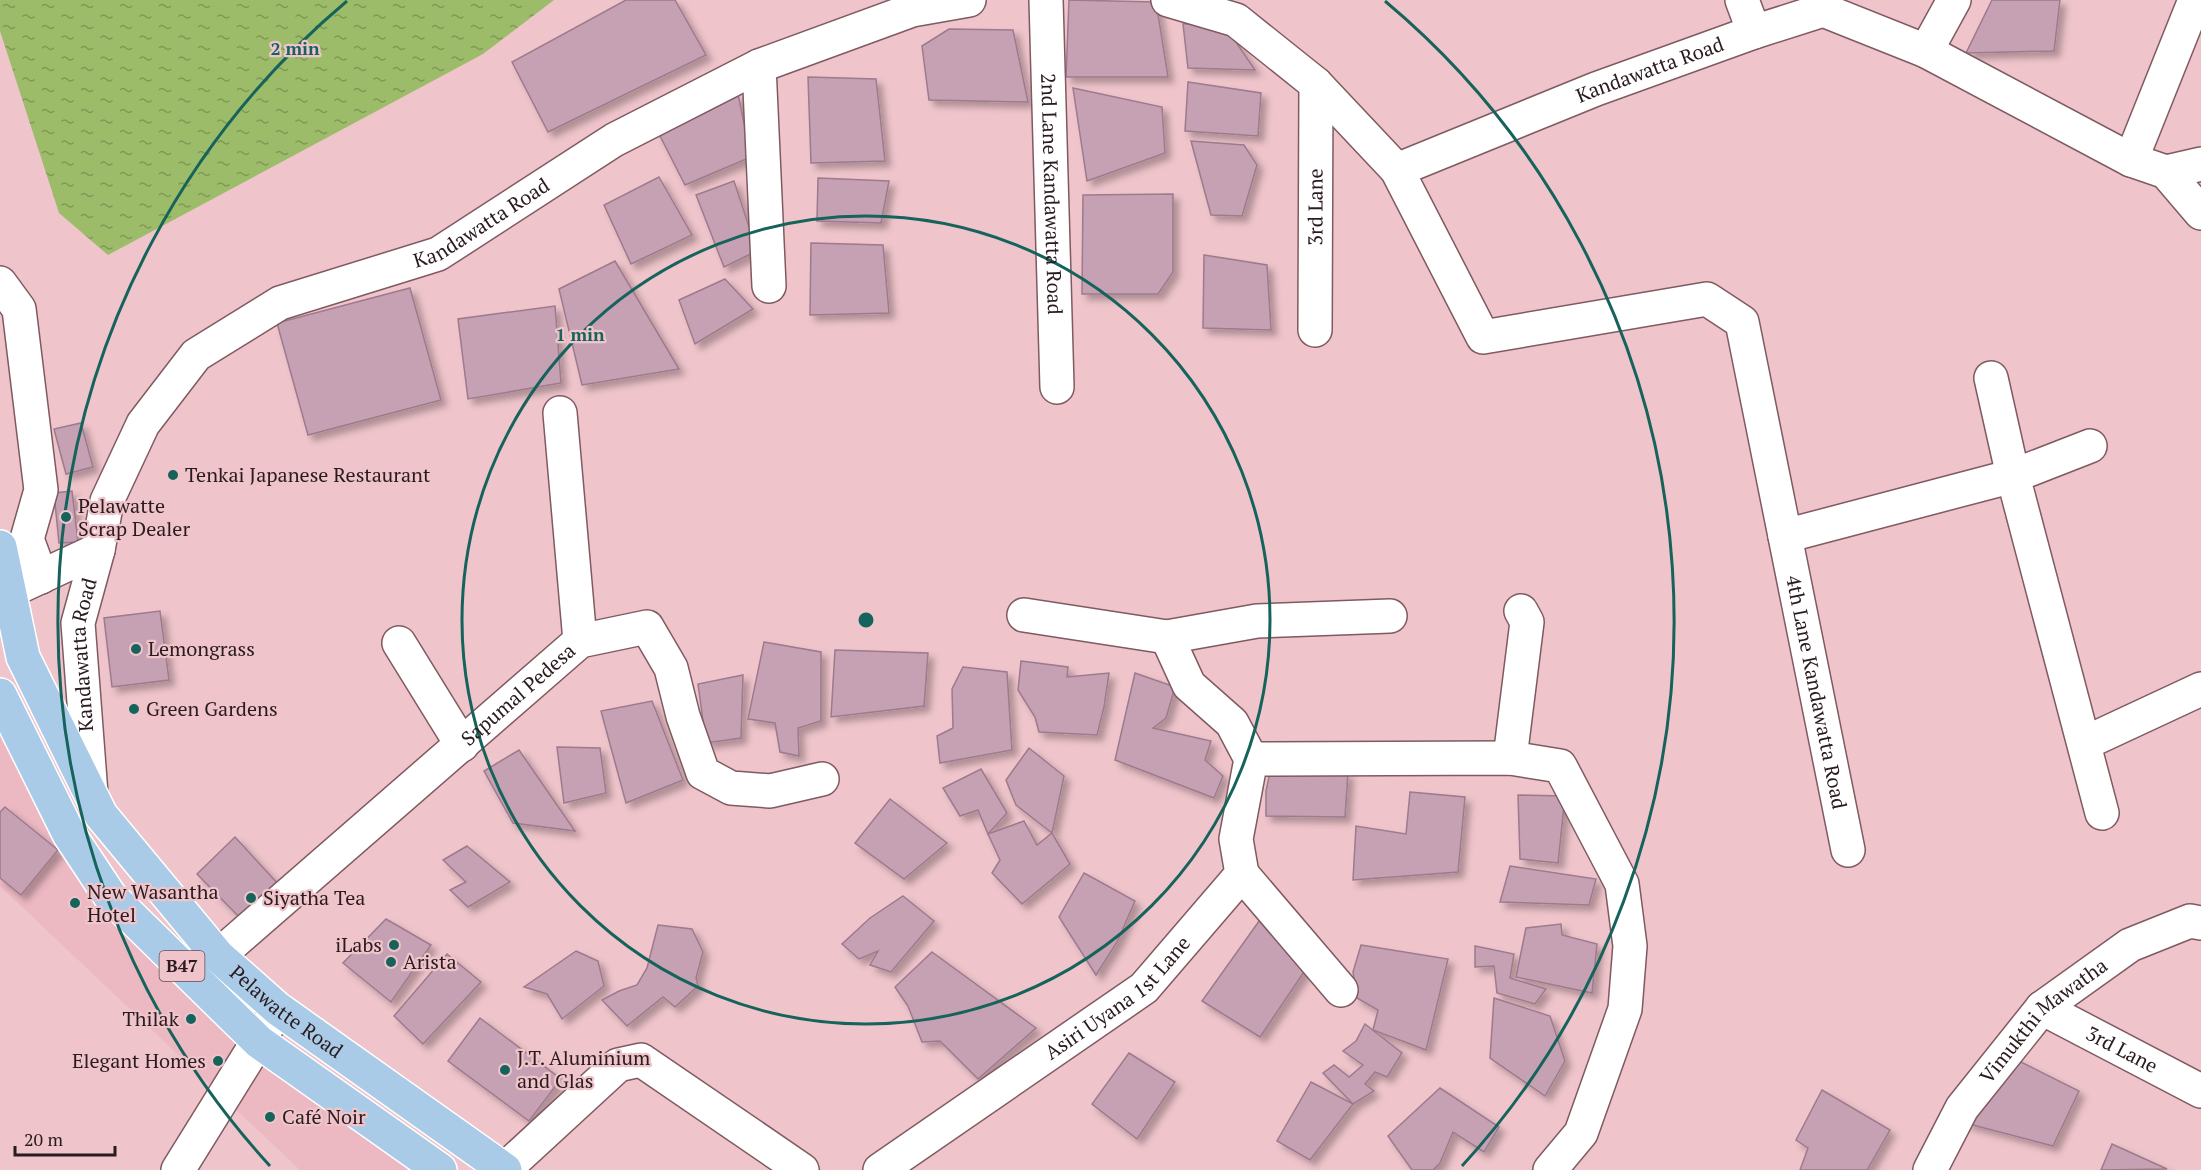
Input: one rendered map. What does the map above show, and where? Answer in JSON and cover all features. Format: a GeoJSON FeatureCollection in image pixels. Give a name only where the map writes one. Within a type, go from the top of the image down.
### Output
{"type":"FeatureCollection","features":[{"type":"Feature","properties":{"kind":"main road","name":"Pelawatte Road"},"geometry":{"type":"LineString","coordinates":[[7,546],[4,593],[23,657],[101,815],[218,956],[278,1009],[505,1170]]}},
{"type":"Feature","properties":{"kind":"main road","name":"Pelawatte Road"},"geometry":{"type":"LineString","coordinates":[[0,695],[69,834],[110,896],[259,1042],[440,1170]]}},
{"type":"Feature","properties":{"kind":"street","name":"Kandawatta Road"},"geometry":{"type":"LineString","coordinates":[[92,798],[78,623],[98,550],[107,501],[143,424],[196,355],[280,303],[438,255],[614,140],[759,66],[912,9],[969,0]]}},
{"type":"Feature","properties":{"kind":"street","name":"2nd Lane Kandawatta Road"},"geometry":{"type":"LineString","coordinates":[[1046,0],[1057,387]]}},
{"type":"Feature","properties":{"kind":"street"},"geometry":{"type":"LineString","coordinates":[[1168,0],[1236,20],[1316,84],[1397,170]]}},
{"type":"Feature","properties":{"kind":"street"},"geometry":{"type":"LineString","coordinates":[[1742,0],[1754,32]]}},
{"type":"Feature","properties":{"kind":"street"},"geometry":{"type":"LineString","coordinates":[[1926,51],[1954,0]]}},
{"type":"Feature","properties":{"kind":"street"},"geometry":{"type":"LineString","coordinates":[[2131,160],[2195,0]]}},
{"type":"Feature","properties":{"kind":"street","name":"Kandawatta Road"},"geometry":{"type":"LineString","coordinates":[[1397,170],[1596,89],[1754,32],[1823,10],[1926,51],[2131,160],[2166,172]]}},
{"type":"Feature","properties":{"kind":"street"},"geometry":{"type":"LineString","coordinates":[[759,66],[770,286]]}},
{"type":"Feature","properties":{"kind":"street","name":"3rd Lane"},"geometry":{"type":"LineString","coordinates":[[1315,330],[1316,84]]}},
{"type":"Feature","properties":{"kind":"street"},"geometry":{"type":"LineString","coordinates":[[2201,164],[2166,172],[2201,213]]}},
{"type":"Feature","properties":{"kind":"street","name":"4th Lane Kandawatta Road"},"geometry":{"type":"LineString","coordinates":[[1397,170],[1484,337],[1707,299],[1742,322],[1848,850]]}},
{"type":"Feature","properties":{"kind":"street"},"geometry":{"type":"LineString","coordinates":[[0,283],[19,309],[41,490],[7,546],[41,577]]}},
{"type":"Feature","properties":{"kind":"street"},"geometry":{"type":"LineString","coordinates":[[1991,378],[2013,476],[2102,813]]}},
{"type":"Feature","properties":{"kind":"street"},"geometry":{"type":"LineString","coordinates":[[560,412],[580,641]]}},
{"type":"Feature","properties":{"kind":"street"},"geometry":{"type":"LineString","coordinates":[[1785,536],[2013,476],[2090,446]]}},
{"type":"Feature","properties":{"kind":"street","name":"Kandawatta Road"},"geometry":{"type":"LineString","coordinates":[[4,593],[98,550]]}},
{"type":"Feature","properties":{"kind":"street"},"geometry":{"type":"LineString","coordinates":[[1510,758],[1527,622],[1521,611]]}},
{"type":"Feature","properties":{"kind":"street"},"geometry":{"type":"LineString","coordinates":[[1024,615],[1167,637],[1257,621],[1390,616]]}},
{"type":"Feature","properties":{"kind":"street","name":"Sapumal Pedesa"},"geometry":{"type":"LineString","coordinates":[[218,956],[580,641],[647,627],[671,668],[683,716],[703,773],[731,788],[770,792],[822,779]]}},
{"type":"Feature","properties":{"kind":"street"},"geometry":{"type":"LineString","coordinates":[[1167,637],[1189,685],[1232,723],[1251,759],[1236,839],[1242,874],[1341,990]]}},
{"type":"Feature","properties":{"kind":"street"},"geometry":{"type":"LineString","coordinates":[[399,644],[462,745]]}},
{"type":"Feature","properties":{"kind":"street"},"geometry":{"type":"LineString","coordinates":[[2085,743],[2201,689]]}},
{"type":"Feature","properties":{"kind":"street"},"geometry":{"type":"LineString","coordinates":[[1251,759],[1510,758],[1560,766],[1622,884],[1630,946],[1625,1009],[1581,1132],[1550,1170]]}},
{"type":"Feature","properties":{"kind":"street","name":"Asiri Uyana 1st Lane"},"geometry":{"type":"LineString","coordinates":[[880,1170],[1144,988],[1242,874]]}},
{"type":"Feature","properties":{"kind":"street","name":"Vimukthi Mawatha"},"geometry":{"type":"LineString","coordinates":[[1930,1170],[1962,1108],[2042,1008],[2130,945],[2190,921],[2201,922]]}},
{"type":"Feature","properties":{"kind":"street","name":"3rd Lane"},"geometry":{"type":"LineString","coordinates":[[2042,1008],[2201,1091]]}},
{"type":"Feature","properties":{"kind":"street"},"geometry":{"type":"LineString","coordinates":[[178,1170],[278,1009]]}},
{"type":"Feature","properties":{"kind":"street"},"geometry":{"type":"LineString","coordinates":[[505,1170],[618,1065],[641,1060],[802,1170]]}},
{"type":"Feature","properties":{"kind":"shaded area"},"geometry":{"type":"Polygon","coordinates":[[[0,730],[60,840],[416,1170],[300,1170],[0,886],[0,730]]]}},
{"type":"Feature","properties":{"kind":"water"},"geometry":{"type":"Polygon","coordinates":[[[0,0],[554,0],[483,54],[108,255],[59,213],[0,31],[0,0]]]}},
{"type":"Feature","properties":{"kind":"building"},"geometry":{"type":"Polygon","coordinates":[[[626,0],[675,0],[706,55],[548,132],[512,62],[626,0]]]}},
{"type":"Feature","properties":{"kind":"building"},"geometry":{"type":"Polygon","coordinates":[[[1069,0],[1156,2],[1168,77],[1066,77],[1069,0]]]}},
{"type":"Feature","properties":{"kind":"building"},"geometry":{"type":"Polygon","coordinates":[[[1992,0],[2060,0],[2054,51],[1966,53],[1992,0]]]}},
{"type":"Feature","properties":{"kind":"building"},"geometry":{"type":"Polygon","coordinates":[[[1216,22],[1236,42],[1255,70],[1188,68],[1183,24],[1216,22]]]}},
{"type":"Feature","properties":{"kind":"building"},"geometry":{"type":"Polygon","coordinates":[[[949,29],[1013,30],[1028,102],[929,100],[922,46],[949,29]]]}},
{"type":"Feature","properties":{"kind":"building"},"geometry":{"type":"Polygon","coordinates":[[[808,77],[876,79],[885,161],[811,163],[808,77]]]}},
{"type":"Feature","properties":{"kind":"building"},"geometry":{"type":"Polygon","coordinates":[[[1188,82],[1261,93],[1258,136],[1185,131],[1188,82]]]}},
{"type":"Feature","properties":{"kind":"building"},"geometry":{"type":"Polygon","coordinates":[[[1073,88],[1162,107],[1165,153],[1087,181],[1073,88]]]}},
{"type":"Feature","properties":{"kind":"building"},"geometry":{"type":"Polygon","coordinates":[[[738,94],[751,157],[685,185],[658,132],[738,94]]]}},
{"type":"Feature","properties":{"kind":"building"},"geometry":{"type":"Polygon","coordinates":[[[1191,141],[1244,145],[1257,165],[1242,216],[1211,215],[1191,141]]]}},
{"type":"Feature","properties":{"kind":"building"},"geometry":{"type":"Polygon","coordinates":[[[659,177],[692,235],[631,264],[604,205],[659,177]]]}},
{"type":"Feature","properties":{"kind":"building"},"geometry":{"type":"Polygon","coordinates":[[[818,178],[889,181],[881,223],[817,221],[818,178]]]}},
{"type":"Feature","properties":{"kind":"building"},"geometry":{"type":"Polygon","coordinates":[[[734,181],[757,251],[724,267],[696,195],[734,181]]]}},
{"type":"Feature","properties":{"kind":"building"},"geometry":{"type":"Polygon","coordinates":[[[1173,194],[1173,272],[1158,294],[1082,294],[1083,195],[1173,194]]]}},
{"type":"Feature","properties":{"kind":"building"},"geometry":{"type":"Polygon","coordinates":[[[811,243],[883,245],[889,313],[810,315],[811,243]]]}},
{"type":"Feature","properties":{"kind":"building"},"geometry":{"type":"Polygon","coordinates":[[[1204,255],[1267,265],[1271,330],[1203,328],[1204,255]]]}},
{"type":"Feature","properties":{"kind":"building"},"geometry":{"type":"Polygon","coordinates":[[[615,261],[679,369],[582,385],[559,289],[615,261]]]}},
{"type":"Feature","properties":{"kind":"building"},"geometry":{"type":"Polygon","coordinates":[[[725,279],[753,309],[695,344],[679,300],[725,279]]]}},
{"type":"Feature","properties":{"kind":"building"},"geometry":{"type":"Polygon","coordinates":[[[410,288],[441,400],[308,435],[277,323],[410,288]]]}},
{"type":"Feature","properties":{"kind":"building"},"geometry":{"type":"Polygon","coordinates":[[[555,306],[561,383],[468,399],[458,319],[555,306]]]}},
{"type":"Feature","properties":{"kind":"building"},"geometry":{"type":"Polygon","coordinates":[[[81,423],[93,467],[66,474],[54,429],[81,423]]]}},
{"type":"Feature","properties":{"kind":"building","name":"Pelawatte Scrap Dealer"},"geometry":{"type":"Polygon","coordinates":[[[72,491],[78,542],[59,543],[54,493],[72,491]]]}},
{"type":"Feature","properties":{"kind":"building","name":"Lemongrass"},"geometry":{"type":"Polygon","coordinates":[[[160,611],[169,680],[112,687],[104,618],[160,611]]]}},
{"type":"Feature","properties":{"kind":"building"},"geometry":{"type":"Polygon","coordinates":[[[764,642],[821,652],[821,721],[798,728],[799,756],[780,752],[775,723],[748,719],[764,642]]]}},
{"type":"Feature","properties":{"kind":"building"},"geometry":{"type":"Polygon","coordinates":[[[835,650],[928,653],[924,706],[831,717],[835,650]]]}},
{"type":"Feature","properties":{"kind":"building"},"geometry":{"type":"Polygon","coordinates":[[[1021,661],[1068,667],[1067,677],[1109,673],[1097,735],[1039,732],[1035,717],[1018,690],[1021,661]]]}},
{"type":"Feature","properties":{"kind":"building"},"geometry":{"type":"Polygon","coordinates":[[[963,667],[1007,672],[1012,750],[940,763],[937,736],[953,728],[952,689],[963,667]]]}},
{"type":"Feature","properties":{"kind":"building"},"geometry":{"type":"Polygon","coordinates":[[[1135,673],[1175,687],[1166,718],[1153,728],[1211,741],[1205,760],[1223,776],[1214,798],[1115,760],[1135,673]]]}},
{"type":"Feature","properties":{"kind":"building"},"geometry":{"type":"Polygon","coordinates":[[[743,675],[741,738],[706,743],[698,684],[743,675]]]}},
{"type":"Feature","properties":{"kind":"building"},"geometry":{"type":"Polygon","coordinates":[[[652,701],[683,780],[626,803],[601,711],[652,701]]]}},
{"type":"Feature","properties":{"kind":"building"},"geometry":{"type":"Polygon","coordinates":[[[557,747],[600,748],[606,793],[564,803],[557,747]]]}},
{"type":"Feature","properties":{"kind":"building"},"geometry":{"type":"Polygon","coordinates":[[[1029,748],[1064,776],[1052,833],[1016,805],[1006,780],[1029,748]]]}},
{"type":"Feature","properties":{"kind":"building"},"geometry":{"type":"Polygon","coordinates":[[[519,750],[575,831],[513,823],[484,771],[519,750]]]}},
{"type":"Feature","properties":{"kind":"building"},"geometry":{"type":"Polygon","coordinates":[[[981,769],[1007,813],[988,834],[978,810],[960,816],[943,788],[981,769]]]}},
{"type":"Feature","properties":{"kind":"building"},"geometry":{"type":"Polygon","coordinates":[[[1270,772],[1348,773],[1345,817],[1266,816],[1266,791],[1270,772]]]}},
{"type":"Feature","properties":{"kind":"building"},"geometry":{"type":"Polygon","coordinates":[[[1410,792],[1465,797],[1458,872],[1353,880],[1356,826],[1406,834],[1410,792]]]}},
{"type":"Feature","properties":{"kind":"building"},"geometry":{"type":"Polygon","coordinates":[[[1518,795],[1565,796],[1558,863],[1520,859],[1518,795]]]}},
{"type":"Feature","properties":{"kind":"building"},"geometry":{"type":"Polygon","coordinates":[[[890,799],[947,843],[904,879],[855,843],[890,799]]]}},
{"type":"Feature","properties":{"kind":"building"},"geometry":{"type":"Polygon","coordinates":[[[5,807],[58,850],[21,895],[0,878],[0,812],[5,807]]]}},
{"type":"Feature","properties":{"kind":"building"},"geometry":{"type":"Polygon","coordinates":[[[1024,821],[1037,845],[1052,833],[1070,864],[1022,904],[992,873],[1000,860],[988,834],[1024,821]]]}},
{"type":"Feature","properties":{"kind":"building"},"geometry":{"type":"Polygon","coordinates":[[[235,837],[280,886],[244,922],[197,874],[235,837]]]}},
{"type":"Feature","properties":{"kind":"building"},"geometry":{"type":"Polygon","coordinates":[[[467,846],[510,882],[468,907],[450,890],[466,882],[443,860],[467,846]]]}},
{"type":"Feature","properties":{"kind":"building"},"geometry":{"type":"Polygon","coordinates":[[[1510,866],[1596,879],[1589,905],[1500,902],[1510,866]]]}},
{"type":"Feature","properties":{"kind":"building"},"geometry":{"type":"Polygon","coordinates":[[[1084,873],[1135,901],[1117,942],[1096,975],[1059,917],[1084,873]]]}},
{"type":"Feature","properties":{"kind":"building"},"geometry":{"type":"Polygon","coordinates":[[[903,896],[934,921],[891,972],[870,965],[878,951],[859,959],[842,944],[870,918],[903,896]]]}},
{"type":"Feature","properties":{"kind":"building"},"geometry":{"type":"Polygon","coordinates":[[[1262,917],[1308,966],[1260,1037],[1202,1001],[1262,917]]]}},
{"type":"Feature","properties":{"kind":"building"},"geometry":{"type":"Polygon","coordinates":[[[386,919],[431,945],[391,1002],[343,963],[386,919]]]}},
{"type":"Feature","properties":{"kind":"building"},"geometry":{"type":"Polygon","coordinates":[[[1561,924],[1562,935],[1597,944],[1592,993],[1516,977],[1526,928],[1561,924]]]}},
{"type":"Feature","properties":{"kind":"building"},"geometry":{"type":"Polygon","coordinates":[[[658,925],[692,929],[703,952],[696,978],[698,986],[675,1007],[663,997],[627,1026],[602,1000],[637,985],[647,968],[658,925]]]}},
{"type":"Feature","properties":{"kind":"building"},"geometry":{"type":"Polygon","coordinates":[[[1361,945],[1448,959],[1426,1050],[1373,1030],[1378,1010],[1357,998],[1353,972],[1361,945]]]}},
{"type":"Feature","properties":{"kind":"building"},"geometry":{"type":"Polygon","coordinates":[[[1475,946],[1514,954],[1510,978],[1546,989],[1535,1004],[1497,993],[1494,966],[1475,967],[1475,946]]]}},
{"type":"Feature","properties":{"kind":"building"},"geometry":{"type":"Polygon","coordinates":[[[576,951],[598,961],[604,986],[562,1019],[547,994],[524,987],[576,951]]]}},
{"type":"Feature","properties":{"kind":"building"},"geometry":{"type":"Polygon","coordinates":[[[932,952],[1036,1028],[978,1079],[940,1041],[922,1042],[908,1006],[895,987],[932,952]]]}},
{"type":"Feature","properties":{"kind":"building"},"geometry":{"type":"Polygon","coordinates":[[[447,954],[481,982],[423,1044],[394,1016],[447,954]]]}},
{"type":"Feature","properties":{"kind":"building"},"geometry":{"type":"Polygon","coordinates":[[[1494,998],[1550,1016],[1565,1061],[1545,1096],[1490,1058],[1494,998]]]}},
{"type":"Feature","properties":{"kind":"building","name":"J.T. Aluminium and Glas"},"geometry":{"type":"Polygon","coordinates":[[[480,1018],[561,1079],[529,1121],[448,1061],[480,1018]]]}},
{"type":"Feature","properties":{"kind":"building"},"geometry":{"type":"Polygon","coordinates":[[[1365,1024],[1402,1053],[1387,1077],[1375,1072],[1365,1084],[1374,1091],[1353,1104],[1323,1073],[1334,1065],[1349,1077],[1363,1065],[1343,1051],[1356,1041],[1365,1024]]]}},
{"type":"Feature","properties":{"kind":"building"},"geometry":{"type":"Polygon","coordinates":[[[1129,1053],[1175,1082],[1137,1139],[1092,1104],[1129,1053]]]}},
{"type":"Feature","properties":{"kind":"building"},"geometry":{"type":"Polygon","coordinates":[[[2015,1059],[2079,1091],[2053,1146],[1965,1123],[2015,1059]]]}},
{"type":"Feature","properties":{"kind":"building"},"geometry":{"type":"Polygon","coordinates":[[[1311,1082],[1353,1104],[1310,1160],[1277,1141],[1311,1082]]]}},
{"type":"Feature","properties":{"kind":"building"},"geometry":{"type":"Polygon","coordinates":[[[1440,1088],[1499,1127],[1484,1152],[1453,1132],[1440,1163],[1433,1170],[1412,1170],[1388,1136],[1440,1088]]]}},
{"type":"Feature","properties":{"kind":"building"},"geometry":{"type":"Polygon","coordinates":[[[1822,1090],[1890,1130],[1867,1170],[1800,1170],[1808,1148],[1796,1140],[1822,1090]]]}},
{"type":"Feature","properties":{"kind":"building"},"geometry":{"type":"Polygon","coordinates":[[[2112,1144],[2167,1169],[2101,1170],[2112,1144]]]}},
{"type":"Feature","properties":{"kind":"place","name":"Tenkai Japanese Restaurant"},"geometry":{"type":"Point","coordinates":[173,475]}},
{"type":"Feature","properties":{"kind":"place","name":"Pelawatte Scrap Dealer"},"geometry":{"type":"Point","coordinates":[66,517]}},
{"type":"Feature","properties":{"kind":"place","name":"Lemongrass"},"geometry":{"type":"Point","coordinates":[136,649]}},
{"type":"Feature","properties":{"kind":"place","name":"Green Gardens"},"geometry":{"type":"Point","coordinates":[134,709]}},
{"type":"Feature","properties":{"kind":"place","name":"Siyatha Tea"},"geometry":{"type":"Point","coordinates":[251,898]}},
{"type":"Feature","properties":{"kind":"place","name":"New Wasantha Hotel"},"geometry":{"type":"Point","coordinates":[75,903]}},
{"type":"Feature","properties":{"kind":"place","name":"iLabs"},"geometry":{"type":"Point","coordinates":[394,945]}},
{"type":"Feature","properties":{"kind":"place","name":"Arista"},"geometry":{"type":"Point","coordinates":[391,962]}},
{"type":"Feature","properties":{"kind":"place","name":"Thilak"},"geometry":{"type":"Point","coordinates":[191,1019]}},
{"type":"Feature","properties":{"kind":"place","name":"Elegant Homes"},"geometry":{"type":"Point","coordinates":[218,1061]}},
{"type":"Feature","properties":{"kind":"place","name":"J.T. Aluminium and Glas"},"geometry":{"type":"Point","coordinates":[505,1070]}},
{"type":"Feature","properties":{"kind":"place","name":"Café Noir"},"geometry":{"type":"Point","coordinates":[270,1117]}}]}
